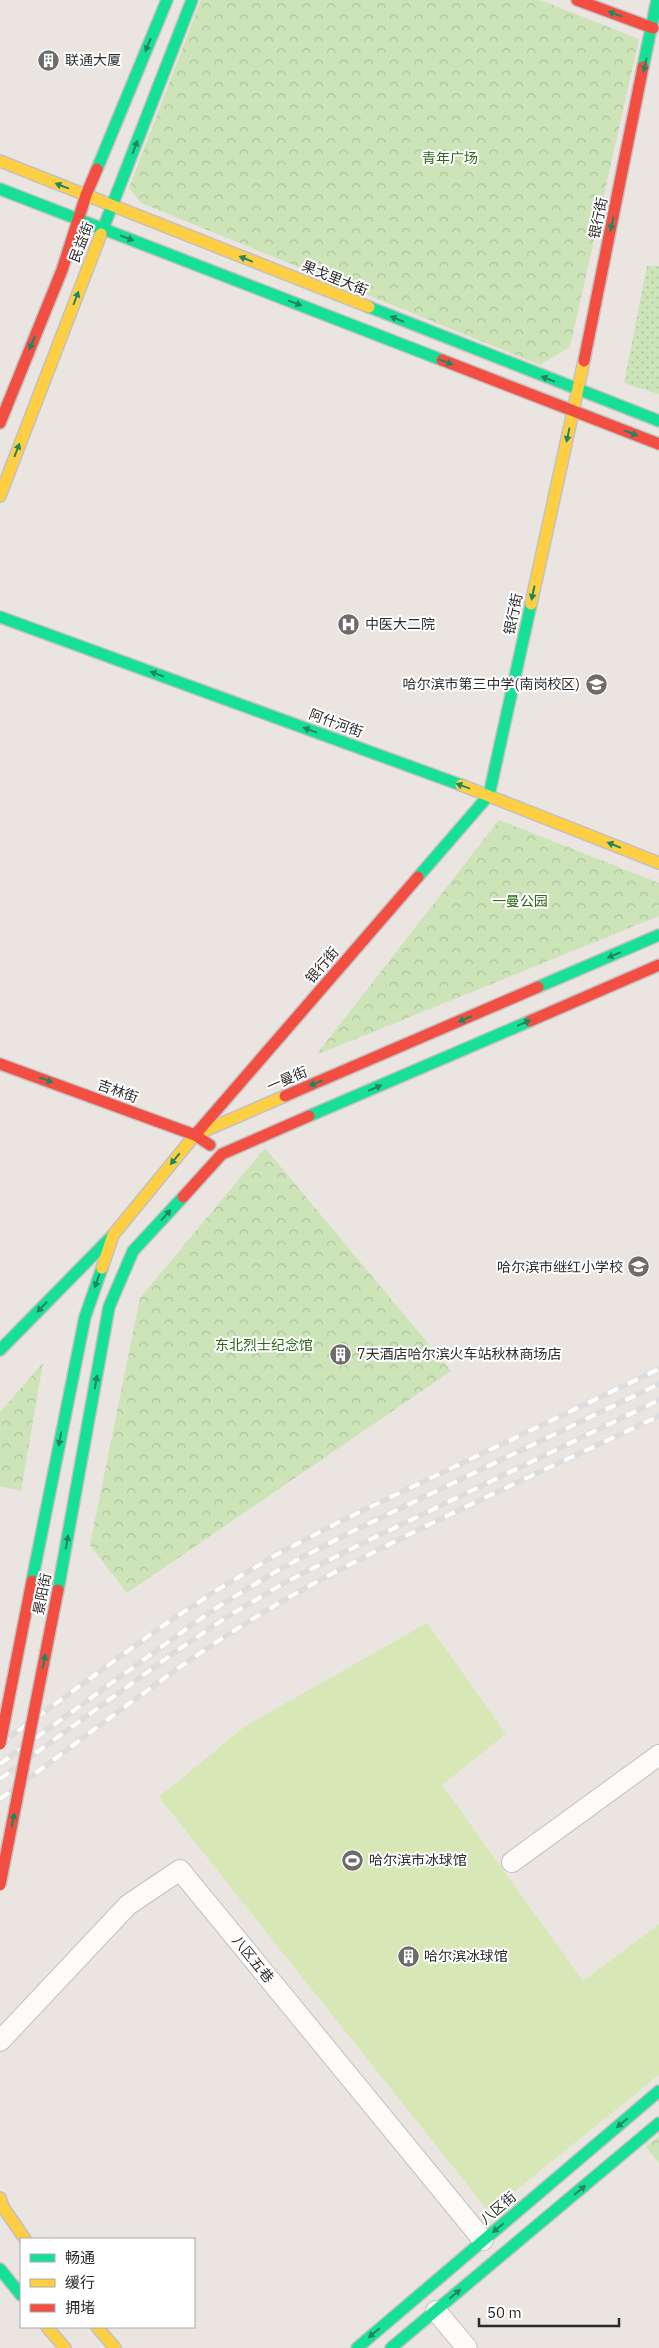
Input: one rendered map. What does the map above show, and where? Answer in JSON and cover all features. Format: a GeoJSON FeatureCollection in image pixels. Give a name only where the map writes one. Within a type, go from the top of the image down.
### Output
{"type":"FeatureCollection","features":[{"type":"Feature","properties":{"kind":"main road","name":"民益街"},"geometry":{"type":"LineString","coordinates":[[0,424],[62,270],[86,195],[167,0]]}},
{"type":"Feature","properties":{"kind":"main road","name":"民益街"},"geometry":{"type":"LineString","coordinates":[[0,496],[192,0]]}},
{"type":"Feature","properties":{"kind":"main road"},"geometry":{"type":"LineString","coordinates":[[577,0],[653,28]]}},
{"type":"Feature","properties":{"kind":"main road","name":"银行街"},"geometry":{"type":"LineString","coordinates":[[195,1135],[489,795],[574,411],[658,0]]}},
{"type":"Feature","properties":{"kind":"main road","name":"果戈里大街"},"geometry":{"type":"LineString","coordinates":[[0,161],[659,421]]}},
{"type":"Feature","properties":{"kind":"main road"},"geometry":{"type":"LineString","coordinates":[[0,189],[659,444]]}},
{"type":"Feature","properties":{"kind":"main road","name":"阿什河街"},"geometry":{"type":"LineString","coordinates":[[0,617],[489,795],[659,863]]}},
{"type":"Feature","properties":{"kind":"main road","name":"一曼街"},"geometry":{"type":"LineString","coordinates":[[0,1350],[113,1235],[195,1135],[659,935]]}},
{"type":"Feature","properties":{"kind":"main road"},"geometry":{"type":"LineString","coordinates":[[222,1154],[659,965]]}},
{"type":"Feature","properties":{"kind":"main road","name":"吉林街"},"geometry":{"type":"LineString","coordinates":[[0,1064],[195,1135],[222,1154]]}},
{"type":"Feature","properties":{"kind":"main road","name":"景阳街"},"geometry":{"type":"LineString","coordinates":[[0,1885],[58,1590],[109,1307],[133,1251],[222,1154]]}},
{"type":"Feature","properties":{"kind":"main road","name":"景阳街"},"geometry":{"type":"LineString","coordinates":[[0,1744],[85,1317],[113,1235]]}},
{"type":"Feature","properties":{"kind":"main road","name":"八区街"},"geometry":{"type":"LineString","coordinates":[[357,2348],[659,2091]]}},
{"type":"Feature","properties":{"kind":"main road"},"geometry":{"type":"LineString","coordinates":[[391,2348],[659,2123]]}},
{"type":"Feature","properties":{"kind":"main road"},"geometry":{"type":"LineString","coordinates":[[0,2198],[3,2206],[25,2238]]}},
{"type":"Feature","properties":{"kind":"main road"},"geometry":{"type":"LineString","coordinates":[[2,2275],[20,2294]]}},
{"type":"Feature","properties":{"kind":"main road"},"geometry":{"type":"LineString","coordinates":[[48,2328],[65,2348]]}},
{"type":"Feature","properties":{"kind":"main road"},"geometry":{"type":"LineString","coordinates":[[98,2328],[115,2348]]}},
{"type":"Feature","properties":{"kind":"street"},"geometry":{"type":"LineString","coordinates":[[512,1862],[659,1755]]}},
{"type":"Feature","properties":{"kind":"street","name":"八区五巷"},"geometry":{"type":"LineString","coordinates":[[0,2041],[128,1905],[180,1870],[483,2240]]}},
{"type":"Feature","properties":{"kind":"street"},"geometry":{"type":"LineString","coordinates":[[436,2310],[467,2348]]}},
{"type":"Feature","properties":{"kind":"green space","name":"青年广场"},"geometry":{"type":"Polygon","coordinates":[[[201,0],[540,0],[639,39],[570,347],[540,365],[141,203],[129,188],[201,0]]]}},
{"type":"Feature","properties":{"kind":"green space"},"geometry":{"type":"Polygon","coordinates":[[[647,266],[659,266],[659,394],[624,383],[647,266]]]}},
{"type":"Feature","properties":{"kind":"green space","name":"一曼公园"},"geometry":{"type":"Polygon","coordinates":[[[499,820],[659,883],[659,916],[316,1055],[499,820]]]}},
{"type":"Feature","properties":{"kind":"green space","name":"东北烈士纪念馆"},"geometry":{"type":"Polygon","coordinates":[[[265,1148],[451,1371],[127,1593],[90,1545],[140,1298],[265,1148]]]}},
{"type":"Feature","properties":{"kind":"green space"},"geometry":{"type":"Polygon","coordinates":[[[43,1363],[21,1491],[0,1486],[0,1412],[43,1363]]]}},
{"type":"Feature","properties":{"kind":"green space","name":"哈尔滨市冰球馆"},"geometry":{"type":"Polygon","coordinates":[[[427,1623],[506,1734],[442,1785],[583,1981],[659,1924],[659,2075],[489,2212],[159,1797],[244,1727],[427,1623]]]}},
{"type":"Feature","properties":{"kind":"green space"},"geometry":{"type":"Polygon","coordinates":[[[659,2136],[659,2163],[646,2147],[659,2136]]]}},
{"type":"Feature","properties":{"kind":"railway"},"geometry":{"type":"LineString","coordinates":[[0,1744],[158,1629],[274,1556],[341,1521],[659,1369]]}},
{"type":"Feature","properties":{"kind":"railway"},"geometry":{"type":"LineString","coordinates":[[0,1764],[222,1604],[280,1569],[347,1534],[659,1384]]}},
{"type":"Feature","properties":{"kind":"railway"},"geometry":{"type":"LineString","coordinates":[[0,1779],[175,1652],[230,1615],[286,1582],[659,1400]]}},
{"type":"Feature","properties":{"kind":"railway"},"geometry":{"type":"LineString","coordinates":[[0,1799],[180,1667],[293,1595],[383,1547],[659,1416]]}},
{"type":"Feature","properties":{"kind":"traffic: fast"},"geometry":{"type":"LineString","coordinates":[[97,169],[167,0]]}},
{"type":"Feature","properties":{"kind":"traffic: fast"},"geometry":{"type":"LineString","coordinates":[[101,234],[192,0]]}},
{"type":"Feature","properties":{"kind":"traffic: fast"},"geometry":{"type":"LineString","coordinates":[[643,67],[657,0]]}},
{"type":"Feature","properties":{"kind":"traffic: fast"},"geometry":{"type":"LineString","coordinates":[[0,189],[442,360]]}},
{"type":"Feature","properties":{"kind":"traffic: fast"},"geometry":{"type":"LineString","coordinates":[[369,307],[659,421]]}},
{"type":"Feature","properties":{"kind":"traffic: fast"},"geometry":{"type":"LineString","coordinates":[[418,877],[489,795],[531,604]]}},
{"type":"Feature","properties":{"kind":"traffic: fast"},"geometry":{"type":"LineString","coordinates":[[0,617],[461,785]]}},
{"type":"Feature","properties":{"kind":"traffic: fast"},"geometry":{"type":"LineString","coordinates":[[538,987],[659,935]]}},
{"type":"Feature","properties":{"kind":"traffic: fast"},"geometry":{"type":"LineString","coordinates":[[309,1116],[530,1021]]}},
{"type":"Feature","properties":{"kind":"traffic: fast"},"geometry":{"type":"LineString","coordinates":[[58,1590],[109,1307],[133,1251],[183,1197]]}},
{"type":"Feature","properties":{"kind":"traffic: fast"},"geometry":{"type":"LineString","coordinates":[[0,1350],[113,1235]]}},
{"type":"Feature","properties":{"kind":"traffic: fast"},"geometry":{"type":"LineString","coordinates":[[32,1581],[85,1317],[102,1268]]}},
{"type":"Feature","properties":{"kind":"traffic: fast"},"geometry":{"type":"LineString","coordinates":[[357,2348],[659,2091]]}},
{"type":"Feature","properties":{"kind":"traffic: fast"},"geometry":{"type":"LineString","coordinates":[[391,2348],[659,2123]]}},
{"type":"Feature","properties":{"kind":"traffic: fast"},"geometry":{"type":"LineString","coordinates":[[0,2269],[20,2294]]}},
{"type":"Feature","properties":{"kind":"traffic: slow"},"geometry":{"type":"LineString","coordinates":[[0,161],[369,307]]}},
{"type":"Feature","properties":{"kind":"traffic: slow"},"geometry":{"type":"LineString","coordinates":[[0,496],[101,234]]}},
{"type":"Feature","properties":{"kind":"traffic: slow"},"geometry":{"type":"LineString","coordinates":[[531,604],[584,361]]}},
{"type":"Feature","properties":{"kind":"traffic: slow"},"geometry":{"type":"LineString","coordinates":[[461,785],[659,863]]}},
{"type":"Feature","properties":{"kind":"traffic: slow"},"geometry":{"type":"LineString","coordinates":[[102,1268],[113,1235],[195,1135],[285,1096]]}},
{"type":"Feature","properties":{"kind":"traffic: slow"},"geometry":{"type":"LineString","coordinates":[[0,2198],[3,2207],[24,2238]]}},
{"type":"Feature","properties":{"kind":"traffic: slow"},"geometry":{"type":"LineString","coordinates":[[48,2328],[65,2348]]}},
{"type":"Feature","properties":{"kind":"traffic: slow"},"geometry":{"type":"LineString","coordinates":[[98,2328],[115,2348]]}},
{"type":"Feature","properties":{"kind":"traffic: jam"},"geometry":{"type":"LineString","coordinates":[[577,0],[653,28]]}},
{"type":"Feature","properties":{"kind":"traffic: jam"},"geometry":{"type":"LineString","coordinates":[[584,361],[643,67]]}},
{"type":"Feature","properties":{"kind":"traffic: jam"},"geometry":{"type":"LineString","coordinates":[[0,423],[62,270],[86,195],[97,169]]}},
{"type":"Feature","properties":{"kind":"traffic: jam"},"geometry":{"type":"LineString","coordinates":[[442,360],[659,444]]}},
{"type":"Feature","properties":{"kind":"traffic: jam"},"geometry":{"type":"LineString","coordinates":[[195,1135],[418,877]]}},
{"type":"Feature","properties":{"kind":"traffic: jam"},"geometry":{"type":"LineString","coordinates":[[530,1021],[659,965]]}},
{"type":"Feature","properties":{"kind":"traffic: jam"},"geometry":{"type":"LineString","coordinates":[[285,1096],[538,987]]}},
{"type":"Feature","properties":{"kind":"traffic: jam"},"geometry":{"type":"LineString","coordinates":[[0,1064],[195,1135],[210,1145]]}},
{"type":"Feature","properties":{"kind":"traffic: jam"},"geometry":{"type":"LineString","coordinates":[[183,1197],[222,1154],[309,1116]]}},
{"type":"Feature","properties":{"kind":"traffic: jam"},"geometry":{"type":"LineString","coordinates":[[0,1744],[32,1581]]}},
{"type":"Feature","properties":{"kind":"traffic: jam"},"geometry":{"type":"LineString","coordinates":[[0,1885],[58,1590]]}},
{"type":"Feature","properties":{"kind":"place","name":"联通大厦"},"geometry":{"type":"Point","coordinates":[49,60]}},
{"type":"Feature","properties":{"kind":"place","name":"中医大二院"},"geometry":{"type":"Point","coordinates":[349,624]}},
{"type":"Feature","properties":{"kind":"place","name":"哈尔滨市第三中学(南岗校区)"},"geometry":{"type":"Point","coordinates":[596,684]}},
{"type":"Feature","properties":{"kind":"place","name":"哈尔滨市继红小学校"},"geometry":{"type":"Point","coordinates":[639,1267]}},
{"type":"Feature","properties":{"kind":"place","name":"7天酒店哈尔滨火车站秋林商场店"},"geometry":{"type":"Point","coordinates":[341,1354]}},
{"type":"Feature","properties":{"kind":"place","name":"哈尔滨市冰球馆"},"geometry":{"type":"Point","coordinates":[353,1860]}},
{"type":"Feature","properties":{"kind":"place","name":"哈尔滨冰球馆"},"geometry":{"type":"Point","coordinates":[408,1956]}}]}
